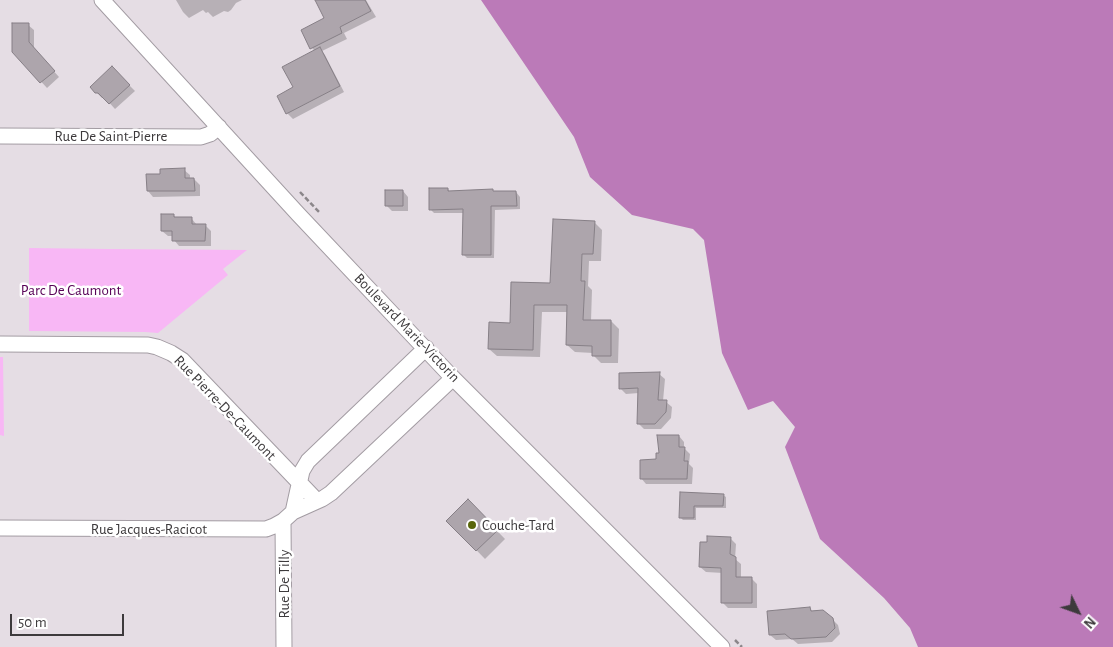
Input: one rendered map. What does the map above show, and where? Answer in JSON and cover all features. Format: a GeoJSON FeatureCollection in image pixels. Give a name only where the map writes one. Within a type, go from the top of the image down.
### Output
{"type":"FeatureCollection","features":[{"type":"Feature","properties":{"kind":"street","name":"Boulevard Marie-Victorin"},"geometry":{"type":"LineString","coordinates":[[102,0],[298,214],[453,378],[728,643]]}},
{"type":"Feature","properties":{"kind":"street","name":"Rue De Saint-Pierre"},"geometry":{"type":"LineString","coordinates":[[0,136],[201,137],[210,134],[218,127]]}},
{"type":"Feature","properties":{"kind":"street","name":"Rue Pierre-De-Caumont"},"geometry":{"type":"LineString","coordinates":[[0,344],[148,344],[171,353],[182,360],[316,501]]}},
{"type":"Feature","properties":{"kind":"street"},"geometry":{"type":"LineString","coordinates":[[288,516],[302,471],[308,461],[426,348]]}},
{"type":"Feature","properties":{"kind":"street","name":"Rue Jacques-Racicot"},"geometry":{"type":"LineString","coordinates":[[0,528],[266,529],[331,493],[453,378]]}},
{"type":"Feature","properties":{"kind":"street","name":"Rue De Tilly"},"geometry":{"type":"LineString","coordinates":[[284,647],[284,552],[288,516]]}},
{"type":"Feature","properties":{"kind":"path"},"geometry":{"type":"LineString","coordinates":[[300,191],[326,219]]}},
{"type":"Feature","properties":{"kind":"path"},"geometry":{"type":"LineString","coordinates":[[728,643],[742,647]]}},
{"type":"Feature","properties":{"kind":"green space","name":"Parc De Caumont"},"geometry":{"type":"Polygon","coordinates":[[[29,248],[247,250],[223,269],[228,275],[158,333],[29,331],[29,248]]]}},
{"type":"Feature","properties":{"kind":"green space"},"geometry":{"type":"Polygon","coordinates":[[[0,357],[3,357],[4,436],[0,435],[0,357]]]}},
{"type":"Feature","properties":{"kind":"shaded area"},"geometry":{"type":"Polygon","coordinates":[[[481,0],[1113,0],[1113,647],[918,647],[910,628],[884,598],[820,539],[785,447],[795,427],[773,401],[748,410],[722,353],[704,240],[693,229],[632,215],[590,177],[574,137],[481,0]]]}},
{"type":"Feature","properties":{"kind":"building"},"geometry":{"type":"Polygon","coordinates":[[[315,0],[365,0],[371,11],[340,27],[342,33],[310,49],[301,30],[324,18],[315,0]]]}},
{"type":"Feature","properties":{"kind":"building"},"geometry":{"type":"Polygon","coordinates":[[[12,23],[29,23],[29,42],[55,71],[40,83],[12,52],[12,23]]]}},
{"type":"Feature","properties":{"kind":"building"},"geometry":{"type":"Polygon","coordinates":[[[320,47],[340,86],[286,114],[277,96],[293,87],[282,67],[320,47]]]}},
{"type":"Feature","properties":{"kind":"building"},"geometry":{"type":"Polygon","coordinates":[[[112,66],[130,85],[109,104],[90,87],[112,66]]]}},
{"type":"Feature","properties":{"kind":"building"},"geometry":{"type":"Polygon","coordinates":[[[185,168],[185,178],[194,178],[195,191],[147,191],[146,174],[160,174],[160,169],[185,168]]]}},
{"type":"Feature","properties":{"kind":"building"},"geometry":{"type":"Polygon","coordinates":[[[429,188],[448,188],[448,191],[493,189],[493,191],[516,191],[517,206],[491,206],[491,255],[462,255],[463,209],[429,210],[429,188]]]}},
{"type":"Feature","properties":{"kind":"building"},"geometry":{"type":"Polygon","coordinates":[[[385,190],[403,190],[403,206],[385,206],[385,190]]]}},
{"type":"Feature","properties":{"kind":"building"},"geometry":{"type":"Polygon","coordinates":[[[161,214],[174,214],[174,217],[192,217],[192,224],[206,224],[205,241],[172,241],[172,231],[161,231],[161,214]]]}},
{"type":"Feature","properties":{"kind":"building"},"geometry":{"type":"Polygon","coordinates":[[[553,219],[595,221],[593,254],[582,254],[581,281],[585,281],[583,320],[611,320],[611,356],[592,356],[592,346],[566,345],[567,305],[534,305],[533,350],[488,349],[489,322],[510,323],[511,282],[550,283],[553,219]]]}},
{"type":"Feature","properties":{"kind":"building"},"geometry":{"type":"Polygon","coordinates":[[[660,372],[658,400],[667,400],[666,412],[655,424],[637,424],[638,388],[619,389],[619,373],[660,372]]]}},
{"type":"Feature","properties":{"kind":"building"},"geometry":{"type":"Polygon","coordinates":[[[657,435],[679,435],[679,447],[685,447],[684,461],[688,461],[687,479],[640,479],[640,460],[656,459],[656,453],[659,453],[657,435]]]}},
{"type":"Feature","properties":{"kind":"building"},"geometry":{"type":"Polygon","coordinates":[[[680,492],[724,494],[723,506],[694,506],[694,518],[679,518],[680,492]]]}},
{"type":"Feature","properties":{"kind":"building","name":"Couche-Tard"},"geometry":{"type":"Polygon","coordinates":[[[468,499],[498,530],[476,551],[446,521],[468,499]]]}},
{"type":"Feature","properties":{"kind":"building"},"geometry":{"type":"Polygon","coordinates":[[[707,536],[731,537],[730,554],[736,557],[736,577],[752,577],[752,603],[721,603],[721,568],[699,567],[700,542],[707,542],[707,536]]]}},
{"type":"Feature","properties":{"kind":"building"},"geometry":{"type":"Polygon","coordinates":[[[810,607],[811,611],[823,610],[833,618],[835,628],[826,637],[791,639],[785,634],[769,635],[767,611],[810,607]]]}},
{"type":"Feature","properties":{"kind":"place","name":"Couche-Tard"},"geometry":{"type":"Point","coordinates":[472,525]}}]}
